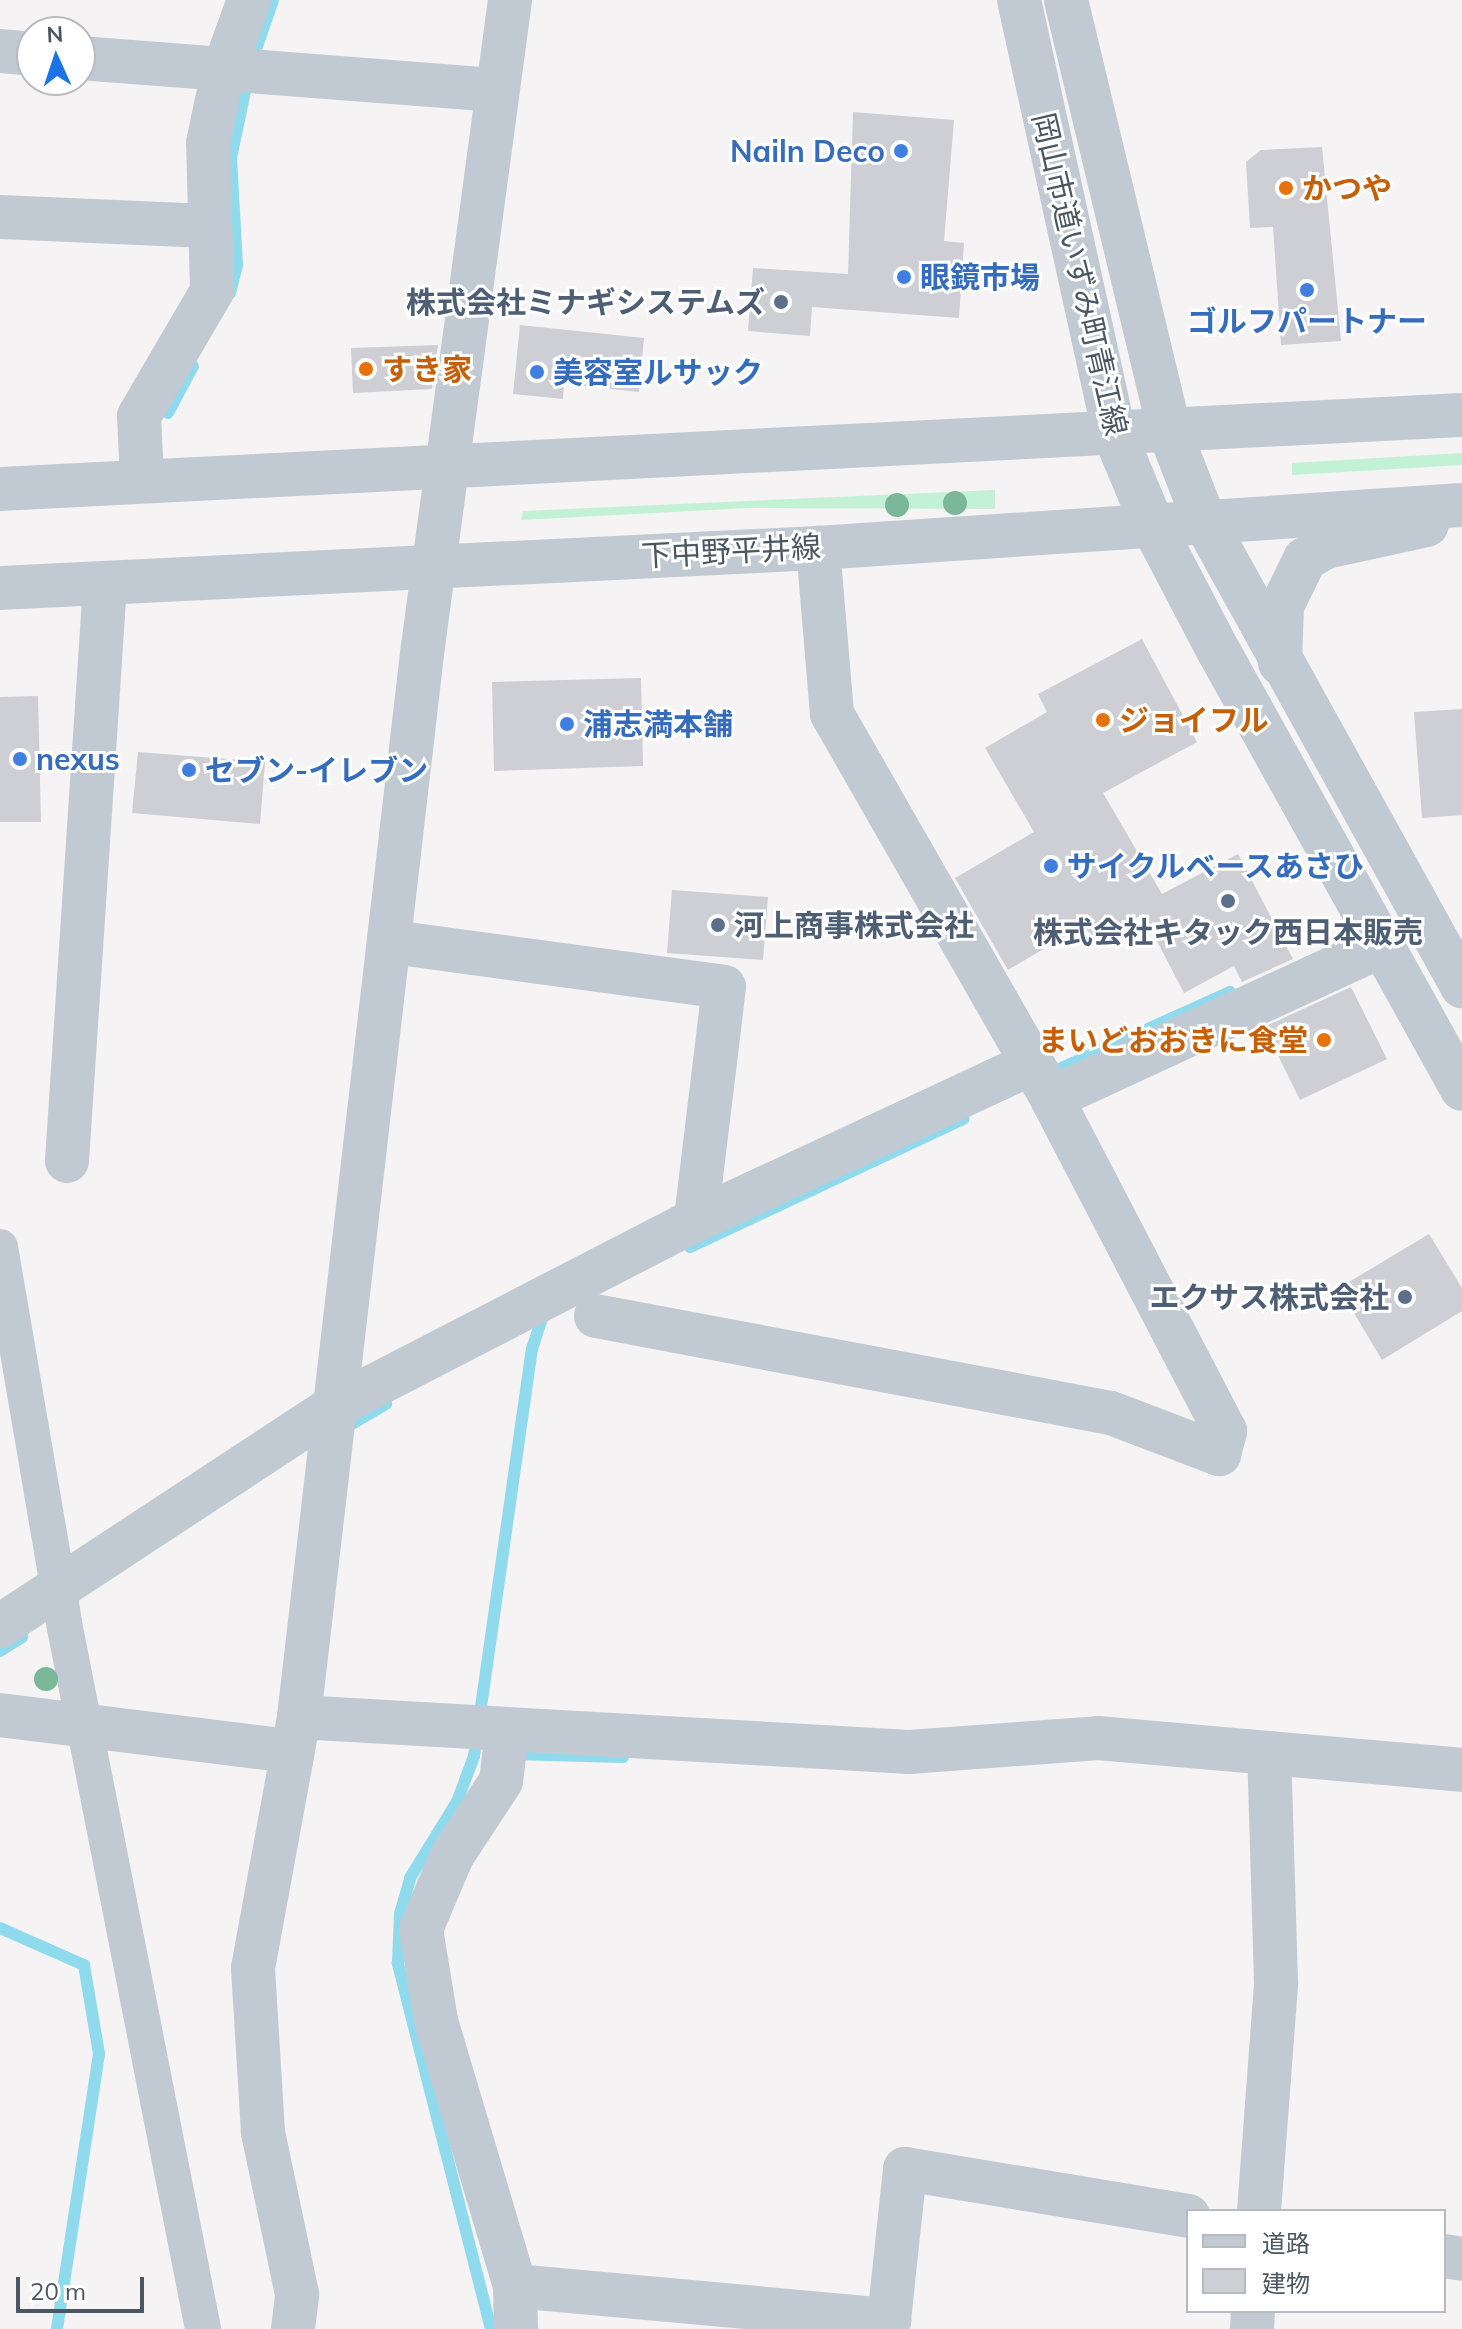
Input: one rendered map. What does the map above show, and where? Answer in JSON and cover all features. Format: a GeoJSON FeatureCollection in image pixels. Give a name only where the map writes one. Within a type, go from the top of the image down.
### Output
{"type":"FeatureCollection","features":[{"type":"Feature","properties":{"kind":"street"},"geometry":{"type":"LineString","coordinates":[[142,481],[139,416],[212,291],[208,143],[223,72],[249,0]]}},
{"type":"Feature","properties":{"kind":"street"},"geometry":{"type":"LineString","coordinates":[[293,2329],[297,2294],[263,2132],[253,1968],[295,1734],[392,942],[434,564],[451,464],[510,0]]}},
{"type":"Feature","properties":{"kind":"street","name":"岡山市道いずみ町青江線"},"geometry":{"type":"LineString","coordinates":[[1019,0],[1114,433],[1152,524],[1462,1089]]}},
{"type":"Feature","properties":{"kind":"street","name":"岡山市道いずみ町青江線"},"geometry":{"type":"LineString","coordinates":[[1066,0],[1169,430],[1204,520],[1280,663],[1460,978]]}},
{"type":"Feature","properties":{"kind":"street"},"geometry":{"type":"LineString","coordinates":[[96,60],[223,72],[497,90]]}},
{"type":"Feature","properties":{"kind":"street"},"geometry":{"type":"LineString","coordinates":[[0,217],[208,226]]}},
{"type":"Feature","properties":{"kind":"street"},"geometry":{"type":"LineString","coordinates":[[0,489],[1462,415]]}},
{"type":"Feature","properties":{"kind":"street"},"geometry":{"type":"LineString","coordinates":[[1280,663],[1282,606],[1305,559],[1326,547],[1406,533],[1462,507]]}},
{"type":"Feature","properties":{"kind":"street","name":"下中野平井線"},"geometry":{"type":"LineString","coordinates":[[0,588],[434,564],[818,548],[1204,520],[1462,507]]}},
{"type":"Feature","properties":{"kind":"street"},"geometry":{"type":"LineString","coordinates":[[596,1316],[1111,1413],[1219,1454],[1225,1431],[1042,1080],[832,714],[818,548]]}},
{"type":"Feature","properties":{"kind":"street"},"geometry":{"type":"LineString","coordinates":[[67,1161],[105,584]]}},
{"type":"Feature","properties":{"kind":"street"},"geometry":{"type":"LineString","coordinates":[[392,942],[724,987],[696,1220]]}},
{"type":"Feature","properties":{"kind":"street"},"geometry":{"type":"LineString","coordinates":[[0,1626],[60,1604],[333,1424],[696,1220],[1381,946]]}},
{"type":"Feature","properties":{"kind":"street"},"geometry":{"type":"LineString","coordinates":[[1410,997],[1460,978]]}},
{"type":"Feature","properties":{"kind":"street"},"geometry":{"type":"LineString","coordinates":[[0,1247],[60,1604],[203,2329]]}},
{"type":"Feature","properties":{"kind":"street"},"geometry":{"type":"LineString","coordinates":[[0,1715],[83,1724],[295,1734],[909,1752],[1098,1738],[1462,1770]]}},
{"type":"Feature","properties":{"kind":"street"},"geometry":{"type":"LineString","coordinates":[[496,1740],[501,1781],[431,1895],[421,1929],[436,2021],[515,2286],[516,2329]]}},
{"type":"Feature","properties":{"kind":"street"},"geometry":{"type":"LineString","coordinates":[[1259,2209],[1276,1983],[1269,1753]]}},
{"type":"Feature","properties":{"kind":"street"},"geometry":{"type":"LineString","coordinates":[[515,2286],[888,2324],[905,2169],[1186,2216]]}},
{"type":"Feature","properties":{"kind":"green space"},"geometry":{"type":"Polygon","coordinates":[[[1462,453],[1462,465],[1292,475],[1292,463],[1462,453]]]}},
{"type":"Feature","properties":{"kind":"green space"},"geometry":{"type":"Polygon","coordinates":[[[995,490],[995,509],[748,508],[521,520],[523,511],[995,490]]]}},
{"type":"Feature","properties":{"kind":"building"},"geometry":{"type":"Polygon","coordinates":[[[853,112],[954,120],[944,241],[964,243],[959,318],[812,307],[810,336],[748,331],[753,268],[848,274],[853,112]]]}},
{"type":"Feature","properties":{"kind":"building"},"geometry":{"type":"Polygon","coordinates":[[[1322,147],[1341,341],[1281,345],[1273,227],[1250,228],[1246,162],[1261,150],[1322,147]]]}},
{"type":"Feature","properties":{"kind":"building"},"geometry":{"type":"Polygon","coordinates":[[[520,325],[644,338],[639,392],[564,384],[563,399],[513,394],[520,325]]]}},
{"type":"Feature","properties":{"kind":"building"},"geometry":{"type":"Polygon","coordinates":[[[438,345],[432,389],[353,393],[351,348],[438,345]]]}},
{"type":"Feature","properties":{"kind":"building"},"geometry":{"type":"Polygon","coordinates":[[[1142,639],[1197,742],[1103,793],[1162,894],[1238,854],[1293,959],[1242,982],[1234,966],[1184,993],[1143,914],[1090,945],[1079,928],[1008,970],[955,878],[1034,832],[985,748],[1047,712],[1038,694],[1142,639]]]}},
{"type":"Feature","properties":{"kind":"building","name":"浦志満本舗"},"geometry":{"type":"Polygon","coordinates":[[[641,678],[643,766],[494,771],[492,682],[641,678]]]}},
{"type":"Feature","properties":{"kind":"building","name":"nexus"},"geometry":{"type":"Polygon","coordinates":[[[38,696],[41,822],[0,822],[0,697],[38,696]]]}},
{"type":"Feature","properties":{"kind":"building"},"geometry":{"type":"Polygon","coordinates":[[[1462,709],[1462,815],[1422,818],[1414,712],[1462,709]]]}},
{"type":"Feature","properties":{"kind":"building"},"geometry":{"type":"Polygon","coordinates":[[[138,752],[265,762],[260,824],[132,813],[138,752]]]}},
{"type":"Feature","properties":{"kind":"building","name":"河上商事株式会社"},"geometry":{"type":"Polygon","coordinates":[[[672,890],[768,897],[763,960],[667,953],[672,890]]]}},
{"type":"Feature","properties":{"kind":"building"},"geometry":{"type":"Polygon","coordinates":[[[1351,987],[1387,1059],[1300,1100],[1264,1027],[1351,987]]]}},
{"type":"Feature","properties":{"kind":"building"},"geometry":{"type":"Polygon","coordinates":[[[1429,1234],[1462,1288],[1462,1311],[1382,1360],[1339,1288],[1429,1234]]]}},
{"type":"Feature","properties":{"kind":"waterway"},"geometry":{"type":"LineString","coordinates":[[254,55],[273,0]]}},
{"type":"Feature","properties":{"kind":"waterway"},"geometry":{"type":"LineString","coordinates":[[230,293],[237,265],[231,158],[246,87]]}},
{"type":"Feature","properties":{"kind":"waterway"},"geometry":{"type":"LineString","coordinates":[[168,413],[193,366]]}},
{"type":"Feature","properties":{"kind":"waterway"},"geometry":{"type":"LineString","coordinates":[[1046,1075],[1230,992]]}},
{"type":"Feature","properties":{"kind":"waterway"},"geometry":{"type":"LineString","coordinates":[[690,1247],[963,1119]]}},
{"type":"Feature","properties":{"kind":"waterway"},"geometry":{"type":"LineString","coordinates":[[491,2329],[398,1963],[400,1914],[410,1878],[457,1802],[474,1756],[532,1349],[544,1313]]}},
{"type":"Feature","properties":{"kind":"waterway"},"geometry":{"type":"LineString","coordinates":[[343,1429],[386,1404]]}},
{"type":"Feature","properties":{"kind":"waterway"},"geometry":{"type":"LineString","coordinates":[[0,1651],[22,1637]]}},
{"type":"Feature","properties":{"kind":"waterway"},"geometry":{"type":"LineString","coordinates":[[513,1754],[623,1757]]}},
{"type":"Feature","properties":{"kind":"waterway"},"geometry":{"type":"LineString","coordinates":[[0,1928],[84,1965],[99,2054],[57,2329]]}},
{"type":"Feature","properties":{"kind":"place","name":"Nailn Deco"},"geometry":{"type":"Point","coordinates":[901,151]}},
{"type":"Feature","properties":{"kind":"place","name":"かつや"},"geometry":{"type":"Point","coordinates":[1286,188]}},
{"type":"Feature","properties":{"kind":"place","name":"眼鏡市場"},"geometry":{"type":"Point","coordinates":[904,277]}},
{"type":"Feature","properties":{"kind":"place","name":"ゴルフパートナー"},"geometry":{"type":"Point","coordinates":[1307,290]}},
{"type":"Feature","properties":{"kind":"place","name":"株式会社ミナギシステムズ"},"geometry":{"type":"Point","coordinates":[781,302]}},
{"type":"Feature","properties":{"kind":"place","name":"すき家"},"geometry":{"type":"Point","coordinates":[366,369]}},
{"type":"Feature","properties":{"kind":"place","name":"美容室ルサック"},"geometry":{"type":"Point","coordinates":[537,372]}},
{"type":"Feature","properties":{"kind":"place","name":"ジョイフル"},"geometry":{"type":"Point","coordinates":[1103,720]}},
{"type":"Feature","properties":{"kind":"place","name":"浦志満本舗"},"geometry":{"type":"Point","coordinates":[567,724]}},
{"type":"Feature","properties":{"kind":"place","name":"nexus"},"geometry":{"type":"Point","coordinates":[20,759]}},
{"type":"Feature","properties":{"kind":"place","name":"セブン-イレブン"},"geometry":{"type":"Point","coordinates":[189,770]}},
{"type":"Feature","properties":{"kind":"place","name":"サイクルベースあさひ"},"geometry":{"type":"Point","coordinates":[1051,866]}},
{"type":"Feature","properties":{"kind":"place","name":"株式会社キタック西日本販売"},"geometry":{"type":"Point","coordinates":[1228,901]}},
{"type":"Feature","properties":{"kind":"place","name":"河上商事株式会社"},"geometry":{"type":"Point","coordinates":[718,925]}},
{"type":"Feature","properties":{"kind":"place","name":"まいどおおきに食堂"},"geometry":{"type":"Point","coordinates":[1324,1040]}},
{"type":"Feature","properties":{"kind":"place","name":"エクサス株式会社"},"geometry":{"type":"Point","coordinates":[1405,1297]}}]}
